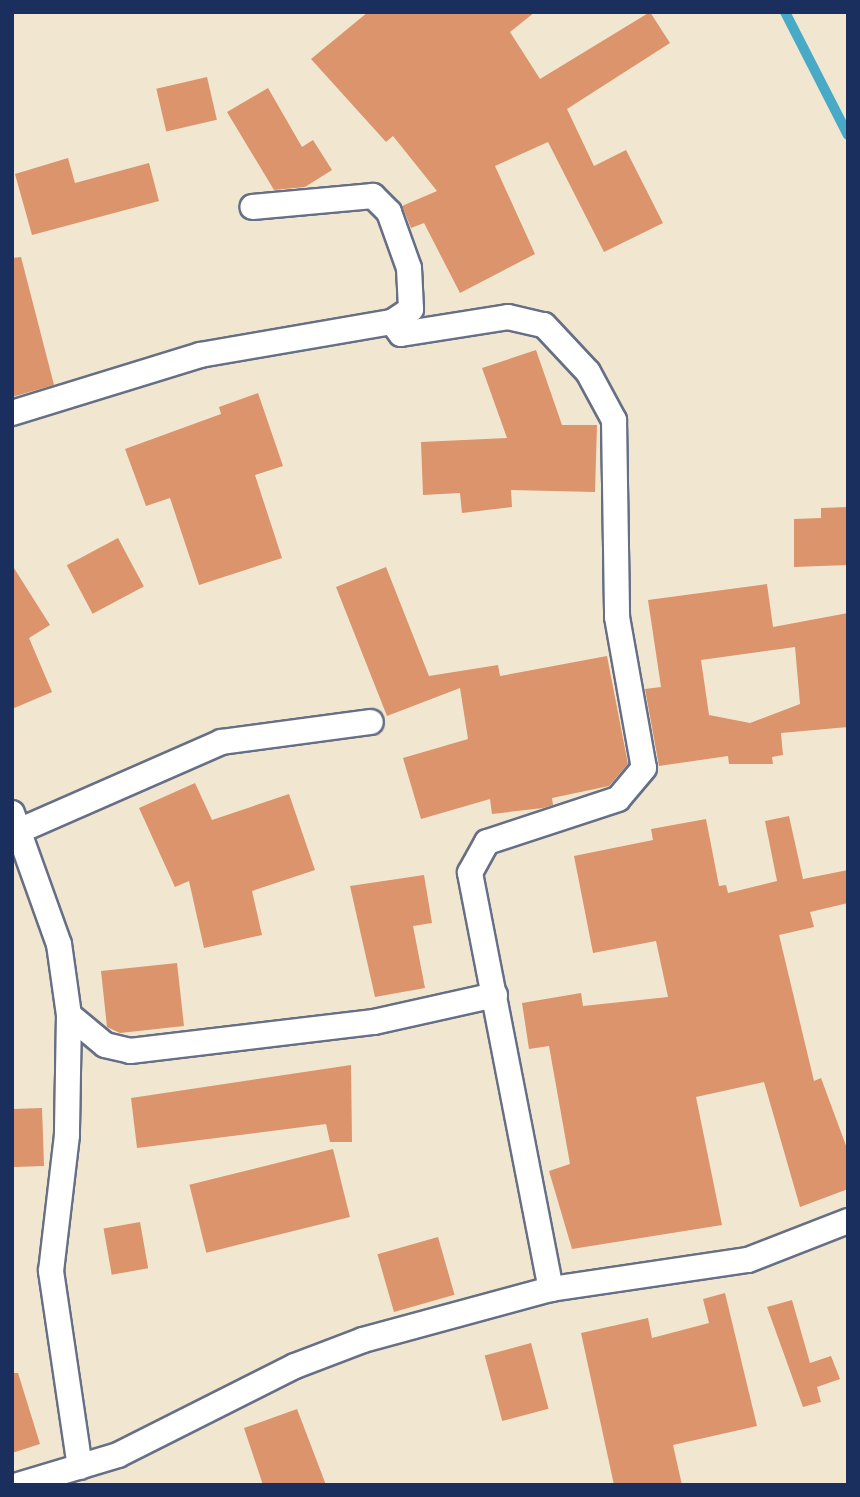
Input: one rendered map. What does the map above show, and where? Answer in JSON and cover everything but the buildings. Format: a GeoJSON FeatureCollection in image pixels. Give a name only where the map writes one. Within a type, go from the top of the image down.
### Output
{"type":"FeatureCollection","features":[{"type":"Feature","properties":{"kind":"street"},"geometry":{"type":"LineString","coordinates":[[12,413],[200,355],[392,323],[411,309],[412,284],[389,212],[373,196],[253,208]]}},
{"type":"Feature","properties":{"kind":"street"},"geometry":{"type":"LineString","coordinates":[[392,323],[401,334],[508,317],[544,325],[588,372],[614,420],[617,617],[644,768],[618,799],[487,842],[476,855],[472,899],[495,995],[551,1289]]}},
{"type":"Feature","properties":{"kind":"street"},"geometry":{"type":"LineString","coordinates":[[80,1467],[51,1272],[67,1135],[69,1015],[59,944],[18,836],[221,742],[370,722]]}},
{"type":"Feature","properties":{"kind":"street"},"geometry":{"type":"LineString","coordinates":[[69,1015],[105,1045],[130,1051],[374,1022],[495,995]]}},
{"type":"Feature","properties":{"kind":"street"},"geometry":{"type":"LineString","coordinates":[[18,1485],[80,1467],[341,1349],[551,1289],[748,1260],[848,1221]]}},
{"type":"Feature","properties":{"kind":"waterway"},"geometry":{"type":"LineString","coordinates":[[785,12],[848,135]]}}]}
